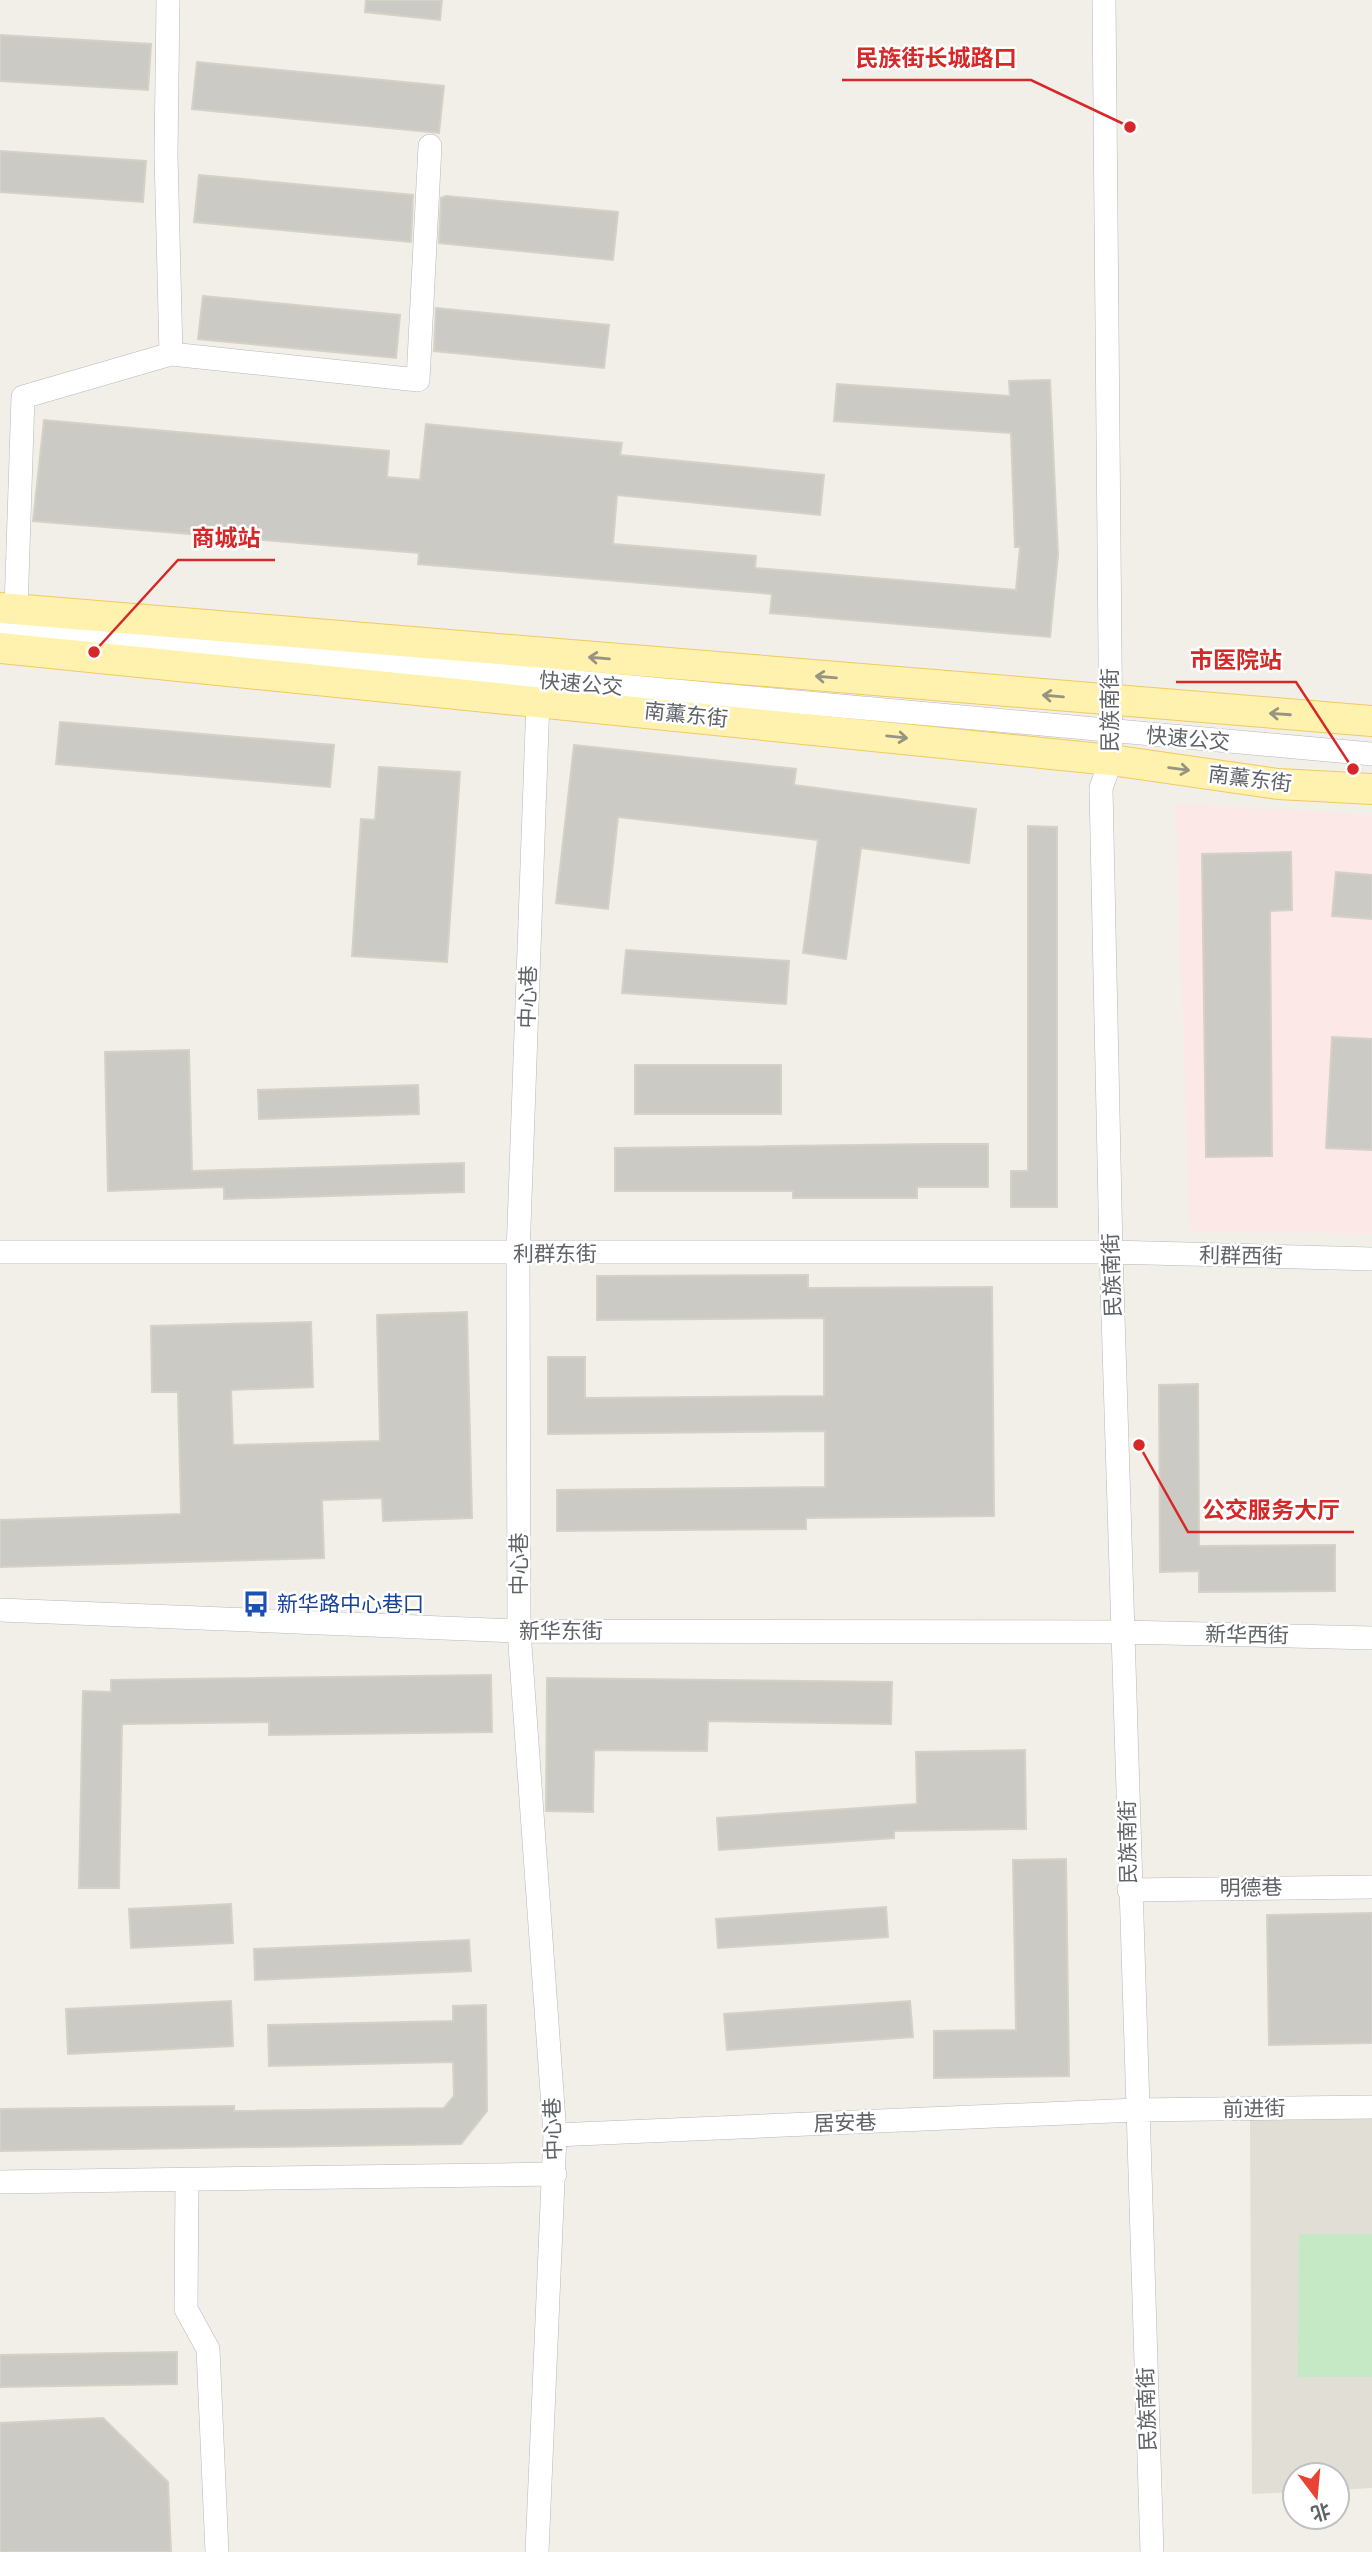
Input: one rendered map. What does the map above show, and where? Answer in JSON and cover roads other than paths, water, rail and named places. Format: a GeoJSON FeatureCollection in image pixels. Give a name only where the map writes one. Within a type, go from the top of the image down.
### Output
{"type":"FeatureCollection","features":[{"type":"Feature","properties":{"kind":"main road"},"geometry":{"type":"LineString","coordinates":[[5,616],[1372,721]]}},
{"type":"Feature","properties":{"kind":"main road","name":"南薰东街"},"geometry":{"type":"LineString","coordinates":[[0,648],[538,700],[1111,746],[1278,784],[1372,789]]}},
{"type":"Feature","properties":{"kind":"street"},"geometry":{"type":"LineString","coordinates":[[168,0],[166,155],[171,354]]}},
{"type":"Feature","properties":{"kind":"street","name":"民族南街"},"geometry":{"type":"LineString","coordinates":[[1104,0],[1111,746],[1101,788],[1129,1890],[1152,2552]]}},
{"type":"Feature","properties":{"kind":"street"},"geometry":{"type":"LineString","coordinates":[[5,616],[23,397],[171,354],[418,380],[430,146]]}},
{"type":"Feature","properties":{"kind":"street","name":"快速公交"},"geometry":{"type":"LineString","coordinates":[[5,616],[1111,746],[1372,754]]}},
{"type":"Feature","properties":{"kind":"street","name":"中心巷"},"geometry":{"type":"LineString","coordinates":[[537,2552],[555,2135],[519,1631],[518,1254],[538,700]]}},
{"type":"Feature","properties":{"kind":"street","name":"利群东街"},"geometry":{"type":"LineString","coordinates":[[0,1252],[1111,1252]]}},
{"type":"Feature","properties":{"kind":"street","name":"利群西街"},"geometry":{"type":"LineString","coordinates":[[1111,1252],[1372,1259]]}},
{"type":"Feature","properties":{"kind":"street","name":"新华东街"},"geometry":{"type":"LineString","coordinates":[[0,1610],[519,1631],[1123,1632]]}},
{"type":"Feature","properties":{"kind":"street","name":"新华西街"},"geometry":{"type":"LineString","coordinates":[[1123,1632],[1372,1638]]}},
{"type":"Feature","properties":{"kind":"street","name":"明德巷"},"geometry":{"type":"LineString","coordinates":[[1129,1890],[1372,1887]]}},
{"type":"Feature","properties":{"kind":"street","name":"前进街"},"geometry":{"type":"LineString","coordinates":[[1136,2110],[1372,2106]]}},
{"type":"Feature","properties":{"kind":"street","name":"居安巷"},"geometry":{"type":"LineString","coordinates":[[555,2135],[1136,2110]]}},
{"type":"Feature","properties":{"kind":"street"},"geometry":{"type":"LineString","coordinates":[[0,2182],[555,2174]]}},
{"type":"Feature","properties":{"kind":"street"},"geometry":{"type":"LineString","coordinates":[[187,2179],[186,2309],[208,2349],[217,2552]]}},
{"type":"Feature","properties":{"kind":"place","name":"民族街长城路口"},"geometry":{"type":"Point","coordinates":[1130,127]}},
{"type":"Feature","properties":{"kind":"place","name":"商城站"},"geometry":{"type":"Point","coordinates":[94,652]}},
{"type":"Feature","properties":{"kind":"place","name":"市医院站"},"geometry":{"type":"Point","coordinates":[1353,769]}},
{"type":"Feature","properties":{"kind":"place","name":"公交服务大厅"},"geometry":{"type":"Point","coordinates":[1139,1445]}},
{"type":"Feature","properties":{"kind":"place","name":"新华路中心巷口"},"geometry":{"type":"Point","coordinates":[256,1604]}}]}
